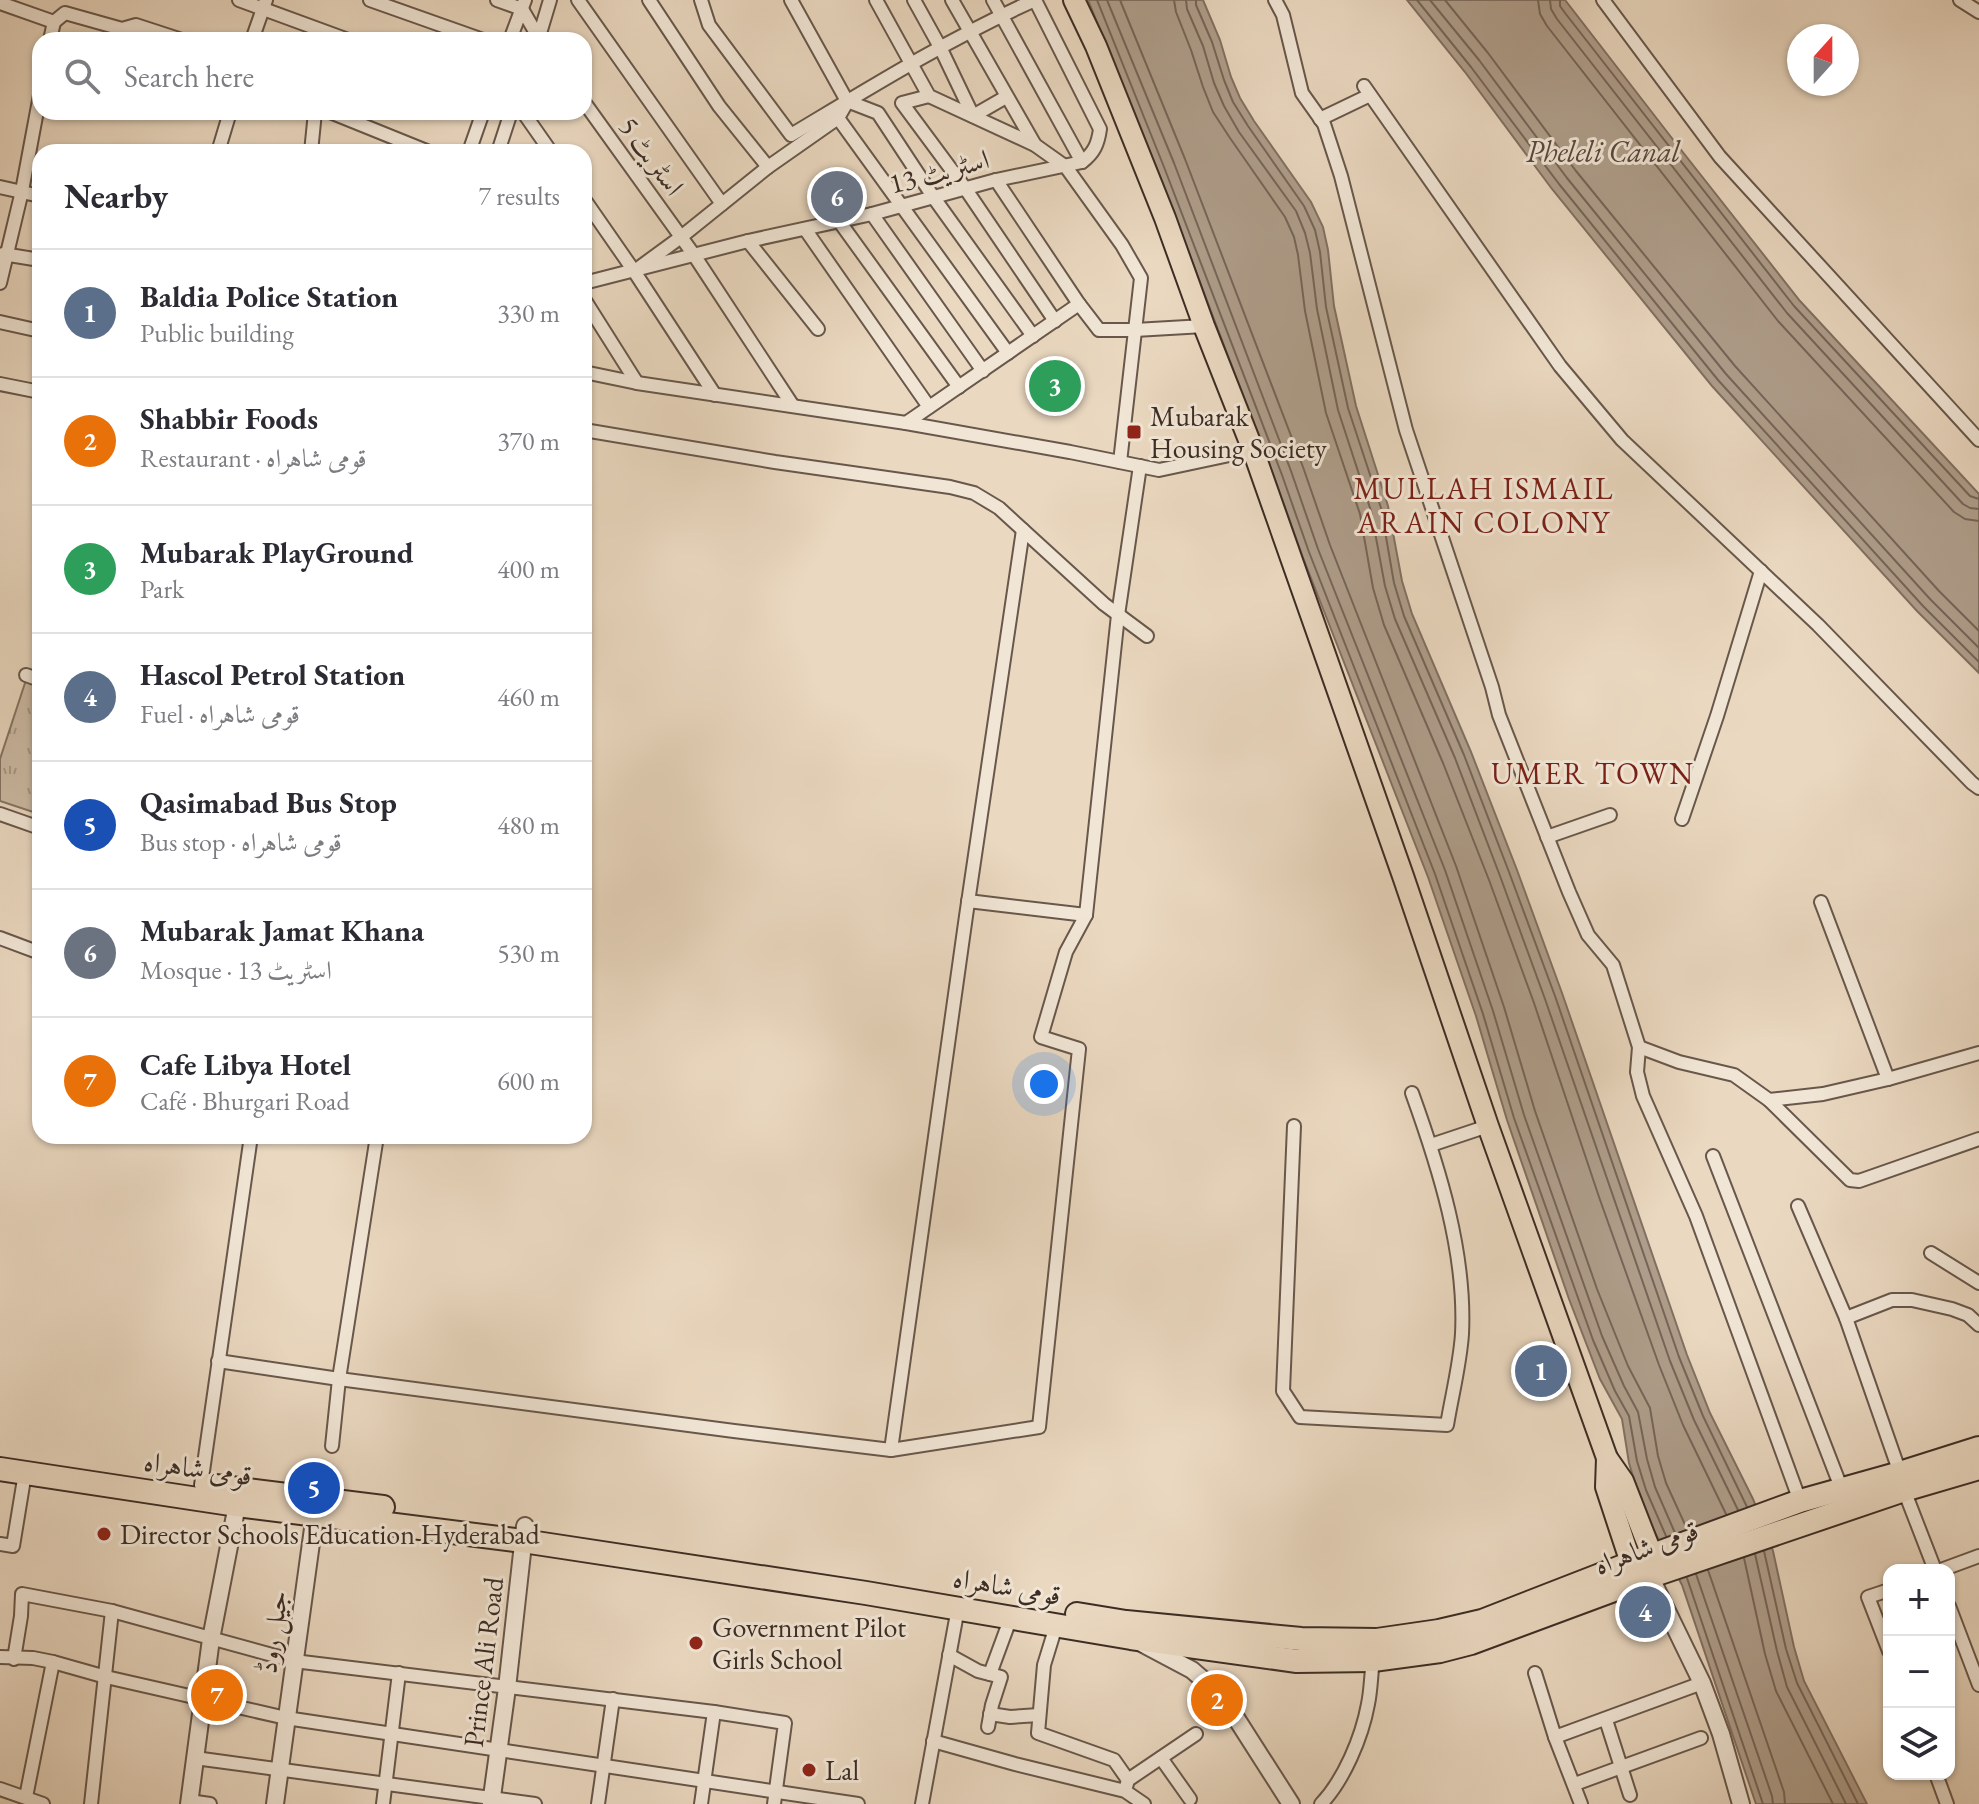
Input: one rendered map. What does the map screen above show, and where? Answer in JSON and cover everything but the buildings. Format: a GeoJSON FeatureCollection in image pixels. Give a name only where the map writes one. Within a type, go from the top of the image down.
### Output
{"type":"FeatureCollection","features":[{"type":"Feature","properties":{"kind":"highway","name":"قومی شاہراہ"},"geometry":{"type":"LineString","coordinates":[[1650,1564],[1807,1523],[1979,1448]]}},
{"type":"Feature","properties":{"kind":"highway","name":"قومی شاہراہ"},"geometry":{"type":"LineString","coordinates":[[0,1455],[66,1472],[237,1505],[315,1514],[377,1514]]}},
{"type":"Feature","properties":{"kind":"highway","name":"قومی شاہراہ"},"geometry":{"type":"LineString","coordinates":[[524,1534],[1131,1638],[1297,1661],[1373,1660],[1440,1651],[1485,1629],[1800,1501],[1842,1490],[1979,1468]]}},
{"type":"Feature","properties":{"kind":"highway","name":"قومی شاہراہ"},"geometry":{"type":"LineString","coordinates":[[0,1469],[201,1485],[377,1514],[1126,1622],[1301,1639],[1377,1640],[1439,1631],[1485,1629]]}},
{"type":"Feature","properties":{"kind":"main road"},"geometry":{"type":"LineString","coordinates":[[1074,0],[1096,46],[1165,218],[1253,450],[1607,1458],[1606,1487],[1650,1564]]}},
{"type":"Feature","properties":{"kind":"street"},"geometry":{"type":"LineString","coordinates":[[239,0],[264,4],[316,32]]}},
{"type":"Feature","properties":{"kind":"street"},"geometry":{"type":"LineString","coordinates":[[370,0],[460,32]]}},
{"type":"Feature","properties":{"kind":"street"},"geometry":{"type":"LineString","coordinates":[[497,0],[523,4]]}},
{"type":"Feature","properties":{"kind":"street"},"geometry":{"type":"LineString","coordinates":[[541,32],[550,0]]}},
{"type":"Feature","properties":{"kind":"street"},"geometry":{"type":"LineString","coordinates":[[578,0],[722,204]]}},
{"type":"Feature","properties":{"kind":"street"},"geometry":{"type":"LineString","coordinates":[[649,0],[719,106],[768,167]]}},
{"type":"Feature","properties":{"kind":"street"},"geometry":{"type":"LineString","coordinates":[[701,0],[709,25],[791,135],[911,63],[1001,15],[1035,0],[1100,129],[1098,144],[1082,162],[1001,15],[993,0]]}},
{"type":"Feature","properties":{"kind":"street"},"geometry":{"type":"LineString","coordinates":[[791,0],[847,101],[878,113],[934,198],[1033,336]]}},
{"type":"Feature","properties":{"kind":"street"},"geometry":{"type":"LineString","coordinates":[[876,0],[929,96],[1035,145],[1066,167],[1122,245],[1141,278],[1120,462]]}},
{"type":"Feature","properties":{"kind":"street"},"geometry":{"type":"LineString","coordinates":[[914,0],[973,116]]}},
{"type":"Feature","properties":{"kind":"street"},"geometry":{"type":"LineString","coordinates":[[952,0],[1035,145]]}},
{"type":"Feature","properties":{"kind":"street"},"geometry":{"type":"LineString","coordinates":[[1275,0],[1283,15],[1302,93],[1324,124],[1341,176],[1406,430],[1499,715],[1588,935],[1613,965],[1639,1047],[1637,1072],[1643,1096],[1696,1216],[1800,1501]]}},
{"type":"Feature","properties":{"kind":"street"},"geometry":{"type":"LineString","coordinates":[[1603,0],[1720,157],[1979,440]]}},
{"type":"Feature","properties":{"kind":"street"},"geometry":{"type":"LineString","coordinates":[[1960,0],[1979,12]]}},
{"type":"Feature","properties":{"kind":"street"},"geometry":{"type":"LineString","coordinates":[[0,3],[54,22]]}},
{"type":"Feature","properties":{"kind":"street"},"geometry":{"type":"LineString","coordinates":[[255,32],[264,4]]}},
{"type":"Feature","properties":{"kind":"street"},"geometry":{"type":"LineString","coordinates":[[523,4],[536,32]]}},
{"type":"Feature","properties":{"kind":"street"},"geometry":{"type":"LineString","coordinates":[[513,32],[523,4]]}},
{"type":"Feature","properties":{"kind":"street"},"geometry":{"type":"LineString","coordinates":[[52,32],[54,22],[65,13],[127,32]]}},
{"type":"Feature","properties":{"kind":"street"},"geometry":{"type":"LineString","coordinates":[[122,29],[136,25],[157,32]]}},
{"type":"Feature","properties":{"kind":"street"},"geometry":{"type":"LineString","coordinates":[[1320,119],[1367,90],[1560,366],[1622,440],[1818,625],[1979,788]]}},
{"type":"Feature","properties":{"kind":"street"},"geometry":{"type":"LineString","coordinates":[[878,113],[929,96]]}},
{"type":"Feature","properties":{"kind":"street"},"geometry":{"type":"LineString","coordinates":[[973,116],[1006,97]]}},
{"type":"Feature","properties":{"kind":"street"},"geometry":{"type":"LineString","coordinates":[[634,271],[768,167],[838,118],[847,101]]}},
{"type":"Feature","properties":{"kind":"street"},"geometry":{"type":"LineString","coordinates":[[902,103],[965,188],[1055,321]]}},
{"type":"Feature","properties":{"kind":"street","name":"اسٹریٹ 5"},"geometry":{"type":"LineString","coordinates":[[592,113],[694,255],[793,406]]}},
{"type":"Feature","properties":{"kind":"street"},"geometry":{"type":"LineString","coordinates":[[838,118],[1008,353]]}},
{"type":"Feature","properties":{"kind":"street"},"geometry":{"type":"LineString","coordinates":[[0,283],[35,120]]}},
{"type":"Feature","properties":{"kind":"street"},"geometry":{"type":"LineString","coordinates":[[220,144],[228,120]]}},
{"type":"Feature","properties":{"kind":"street"},"geometry":{"type":"LineString","coordinates":[[312,144],[314,120]]}},
{"type":"Feature","properties":{"kind":"street"},"geometry":{"type":"LineString","coordinates":[[350,120],[409,144]]}},
{"type":"Feature","properties":{"kind":"street"},"geometry":{"type":"LineString","coordinates":[[472,144],[480,120]]}},
{"type":"Feature","properties":{"kind":"street"},"geometry":{"type":"LineString","coordinates":[[501,144],[508,120]]}},
{"type":"Feature","properties":{"kind":"street"},"geometry":{"type":"LineString","coordinates":[[529,120],[545,144]]}},
{"type":"Feature","properties":{"kind":"street","name":"اسٹریٹ 13"},"geometry":{"type":"LineString","coordinates":[[592,281],[748,241],[872,214],[996,180],[1082,162]]}},
{"type":"Feature","properties":{"kind":"street"},"geometry":{"type":"LineString","coordinates":[[996,180],[1099,330],[1204,326]]}},
{"type":"Feature","properties":{"kind":"street"},"geometry":{"type":"LineString","coordinates":[[0,187],[32,194]]}},
{"type":"Feature","properties":{"kind":"street"},"geometry":{"type":"LineString","coordinates":[[592,211],[715,395]]}},
{"type":"Feature","properties":{"kind":"street"},"geometry":{"type":"LineString","coordinates":[[872,214],[983,371]]}},
{"type":"Feature","properties":{"kind":"street"},"geometry":{"type":"LineString","coordinates":[[839,221],[959,387]]}},
{"type":"Feature","properties":{"kind":"street"},"geometry":{"type":"LineString","coordinates":[[805,229],[929,407]]}},
{"type":"Feature","properties":{"kind":"street"},"geometry":{"type":"LineString","coordinates":[[748,241],[818,329]]}},
{"type":"Feature","properties":{"kind":"street"},"geometry":{"type":"LineString","coordinates":[[4,255],[32,259]]}},
{"type":"Feature","properties":{"kind":"street"},"geometry":{"type":"LineString","coordinates":[[906,423],[1079,304]]}},
{"type":"Feature","properties":{"kind":"street"},"geometry":{"type":"LineString","coordinates":[[592,312],[637,383]]}},
{"type":"Feature","properties":{"kind":"street"},"geometry":{"type":"LineString","coordinates":[[0,322],[32,329]]}},
{"type":"Feature","properties":{"kind":"street"},"geometry":{"type":"LineString","coordinates":[[592,374],[906,423],[1159,470],[1253,450]]}},
{"type":"Feature","properties":{"kind":"street"},"geometry":{"type":"LineString","coordinates":[[0,384],[32,390]]}},
{"type":"Feature","properties":{"kind":"street"},"geometry":{"type":"LineString","coordinates":[[592,431],[974,493],[999,508],[1118,615],[1147,636]]}},
{"type":"Feature","properties":{"kind":"street"},"geometry":{"type":"LineString","coordinates":[[218,1361],[891,1450],[1039,1427],[1079,1049],[1041,1037],[1066,952],[1086,915],[1118,615],[1140,466]]}},
{"type":"Feature","properties":{"kind":"street"},"geometry":{"type":"LineString","coordinates":[[891,1450],[1023,530]]}},
{"type":"Feature","properties":{"kind":"street"},"geometry":{"type":"LineString","coordinates":[[1682,819],[1761,571]]}},
{"type":"Feature","properties":{"kind":"street"},"geometry":{"type":"LineString","coordinates":[[26,675],[32,677]]}},
{"type":"Feature","properties":{"kind":"street"},"geometry":{"type":"LineString","coordinates":[[0,814],[32,825]]}},
{"type":"Feature","properties":{"kind":"street"},"geometry":{"type":"LineString","coordinates":[[1547,837],[1610,815]]}},
{"type":"Feature","properties":{"kind":"street"},"geometry":{"type":"LineString","coordinates":[[968,901],[1086,915]]}},
{"type":"Feature","properties":{"kind":"street"},"geometry":{"type":"LineString","coordinates":[[1821,902],[1888,1079]]}},
{"type":"Feature","properties":{"kind":"street"},"geometry":{"type":"LineString","coordinates":[[0,938],[32,950]]}},
{"type":"Feature","properties":{"kind":"street"},"geometry":{"type":"LineString","coordinates":[[1639,1047],[1679,1062],[1734,1075],[1769,1100],[1850,1180],[1859,1181],[1979,1139]]}},
{"type":"Feature","properties":{"kind":"street"},"geometry":{"type":"LineString","coordinates":[[1769,1100],[1823,1094],[1979,1053]]}},
{"type":"Feature","properties":{"kind":"street"},"geometry":{"type":"LineString","coordinates":[[1294,1126],[1283,1391],[1300,1417],[1447,1425],[1462,1335],[1461,1287],[1455,1244],[1431,1145],[1412,1093]]}},
{"type":"Feature","properties":{"kind":"street"},"geometry":{"type":"LineString","coordinates":[[1431,1145],[1488,1126]]}},
{"type":"Feature","properties":{"kind":"street"},"geometry":{"type":"LineString","coordinates":[[201,1485],[250,1144]]}},
{"type":"Feature","properties":{"kind":"street"},"geometry":{"type":"LineString","coordinates":[[332,1446],[339,1379],[376,1144]]}},
{"type":"Feature","properties":{"kind":"street"},"geometry":{"type":"LineString","coordinates":[[1713,1156],[1842,1490]]}},
{"type":"Feature","properties":{"kind":"street"},"geometry":{"type":"LineString","coordinates":[[1798,1206],[1846,1318],[1902,1482],[1936,1564]]}},
{"type":"Feature","properties":{"kind":"street"},"geometry":{"type":"LineString","coordinates":[[1931,1253],[1979,1283]]}},
{"type":"Feature","properties":{"kind":"street"},"geometry":{"type":"LineString","coordinates":[[1846,1318],[1892,1300],[1912,1300],[1960,1312],[1979,1325]]}},
{"type":"Feature","properties":{"kind":"street"},"geometry":{"type":"LineString","coordinates":[[0,1544],[13,1546],[25,1473]]}},
{"type":"Feature","properties":{"kind":"street"},"geometry":{"type":"LineString","coordinates":[[210,1804],[189,1803],[211,1639],[237,1505]]}},
{"type":"Feature","properties":{"kind":"street","name":"جیل روڈ"},"geometry":{"type":"LineString","coordinates":[[275,1804],[315,1514]]}},
{"type":"Feature","properties":{"kind":"street","name":"Prince Ali Road"},"geometry":{"type":"LineString","coordinates":[[492,1801],[524,1534]]}},
{"type":"Feature","properties":{"kind":"street"},"geometry":{"type":"LineString","coordinates":[[1955,1564],[1979,1556]]}},
{"type":"Feature","properties":{"kind":"street"},"geometry":{"type":"LineString","coordinates":[[1650,1564],[1702,1683],[1721,1734],[1741,1804]]}},
{"type":"Feature","properties":{"kind":"street"},"geometry":{"type":"LineString","coordinates":[[1883,1592],[1868,1597],[1883,1636]]}},
{"type":"Feature","properties":{"kind":"street"},"geometry":{"type":"LineString","coordinates":[[774,1798],[785,1723],[294,1661],[112,1611],[22,1594],[21,1616],[7,1658],[53,1662],[286,1718],[705,1781],[774,1798],[858,1804]]}},
{"type":"Feature","properties":{"kind":"street"},"geometry":{"type":"LineString","coordinates":[[922,1804],[958,1608]]}},
{"type":"Feature","properties":{"kind":"street"},"geometry":{"type":"LineString","coordinates":[[91,1804],[112,1611]]}},
{"type":"Feature","properties":{"kind":"street"},"geometry":{"type":"LineString","coordinates":[[990,1674],[1011,1617]]}},
{"type":"Feature","properties":{"kind":"street"},"geometry":{"type":"LineString","coordinates":[[1955,1622],[1979,1685]]}},
{"type":"Feature","properties":{"kind":"street"},"geometry":{"type":"LineString","coordinates":[[1056,1626],[1044,1665],[1038,1733],[1114,1760],[1127,1785],[1144,1804]]}},
{"type":"Feature","properties":{"kind":"street"},"geometry":{"type":"LineString","coordinates":[[1131,1638],[1192,1670],[1222,1696],[1287,1802]]}},
{"type":"Feature","properties":{"kind":"street"},"geometry":{"type":"LineString","coordinates":[[949,1655],[978,1671],[1001,1677],[989,1721],[1039,1715]]}},
{"type":"Feature","properties":{"kind":"street"},"geometry":{"type":"LineString","coordinates":[[1321,1804],[1354,1751],[1368,1704],[1373,1660]]}},
{"type":"Feature","properties":{"kind":"street"},"geometry":{"type":"LineString","coordinates":[[26,1797],[53,1662]]}},
{"type":"Feature","properties":{"kind":"street"},"geometry":{"type":"LineString","coordinates":[[383,1804],[399,1673]]}},
{"type":"Feature","properties":{"kind":"street"},"geometry":{"type":"LineString","coordinates":[[1535,1673],[1581,1804]]}},
{"type":"Feature","properties":{"kind":"street"},"geometry":{"type":"LineString","coordinates":[[1555,1737],[1702,1683]]}},
{"type":"Feature","properties":{"kind":"street"},"geometry":{"type":"LineString","coordinates":[[598,1804],[613,1699]]}},
{"type":"Feature","properties":{"kind":"street"},"geometry":{"type":"LineString","coordinates":[[701,1804],[714,1712]]}},
{"type":"Feature","properties":{"kind":"street"},"geometry":{"type":"LineString","coordinates":[[1606,1720],[1630,1795]]}},
{"type":"Feature","properties":{"kind":"street"},"geometry":{"type":"LineString","coordinates":[[933,1741],[1015,1764],[1127,1785],[1196,1734]]}},
{"type":"Feature","properties":{"kind":"street"},"geometry":{"type":"LineString","coordinates":[[1575,1784],[1701,1738]]}},
{"type":"Feature","properties":{"kind":"street"},"geometry":{"type":"LineString","coordinates":[[195,1758],[492,1801],[535,1804]]}},
{"type":"Feature","properties":{"kind":"street"},"geometry":{"type":"LineString","coordinates":[[1161,1758],[1190,1799]]}},
{"type":"Feature","properties":{"kind":"street"},"geometry":{"type":"LineString","coordinates":[[1938,1780],[1947,1804]]}},
{"type":"Feature","properties":{"kind":"street"},"geometry":{"type":"LineString","coordinates":[[0,1789],[43,1804]]}},
{"type":"Feature","properties":{"kind":"green space"},"geometry":{"type":"Polygon","coordinates":[[[26,680],[32,682],[32,812],[0,801],[0,759],[26,680]]]}},
{"type":"Feature","properties":{"kind":"water"},"geometry":{"type":"Polygon","coordinates":[[[1088,0],[1203,0],[1240,98],[1311,202],[1323,227],[1334,306],[1356,406],[1388,506],[1402,581],[1412,614],[1517,870],[1687,1355],[1710,1413],[1753,1499],[1773,1551],[1804,1681],[1867,1804],[1756,1804],[1682,1585],[1638,1493],[1629,1463],[1622,1419],[1600,1379],[1569,1299],[1428,877],[1302,555],[1157,169],[1088,0]]]}},
{"type":"Feature","properties":{"kind":"water","name":"Pheleli Canal"},"geometry":{"type":"Polygon","coordinates":[[[1407,0],[1565,0],[1800,301],[1979,494],[1979,673],[1917,611],[1712,386],[1552,189],[1407,0]]]}},
{"type":"Feature","properties":{"kind":"place","name":"Mubarak Jamat Khana"},"geometry":{"type":"Point","coordinates":[837,197]}},
{"type":"Feature","properties":{"kind":"place","name":"Mubarak PlayGround"},"geometry":{"type":"Point","coordinates":[1055,386]}},
{"type":"Feature","properties":{"kind":"place","name":"Mubarak Housing Society"},"geometry":{"type":"Point","coordinates":[1134,432]}},
{"type":"Feature","properties":{"kind":"place","name":"Baldia Police Station"},"geometry":{"type":"Point","coordinates":[1541,1371]}},
{"type":"Feature","properties":{"kind":"place","name":"Qasimabad Bus Stop"},"geometry":{"type":"Point","coordinates":[314,1488]}},
{"type":"Feature","properties":{"kind":"place","name":"Director Schools Education Hyderabad"},"geometry":{"type":"Point","coordinates":[104,1534]}},
{"type":"Feature","properties":{"kind":"place","name":"Hascol Petrol Station"},"geometry":{"type":"Point","coordinates":[1645,1612]}},
{"type":"Feature","properties":{"kind":"place","name":"Government Pilot Girls School"},"geometry":{"type":"Point","coordinates":[696,1643]}},
{"type":"Feature","properties":{"kind":"place","name":"Cafe Libya Hotel"},"geometry":{"type":"Point","coordinates":[217,1695]}},
{"type":"Feature","properties":{"kind":"place","name":"Shabbir Foods"},"geometry":{"type":"Point","coordinates":[1217,1700]}},
{"type":"Feature","properties":{"kind":"place","name":"Lal"},"geometry":{"type":"Point","coordinates":[809,1770]}},
{"type":"Feature","properties":{"kind":"district","name":"MULLAH ISMAIL ARAIN COLONY"},"geometry":{"type":"Point","coordinates":[1484,506]}},
{"type":"Feature","properties":{"kind":"district","name":"UMER TOWN"},"geometry":{"type":"Point","coordinates":[1593,774]}}]}
